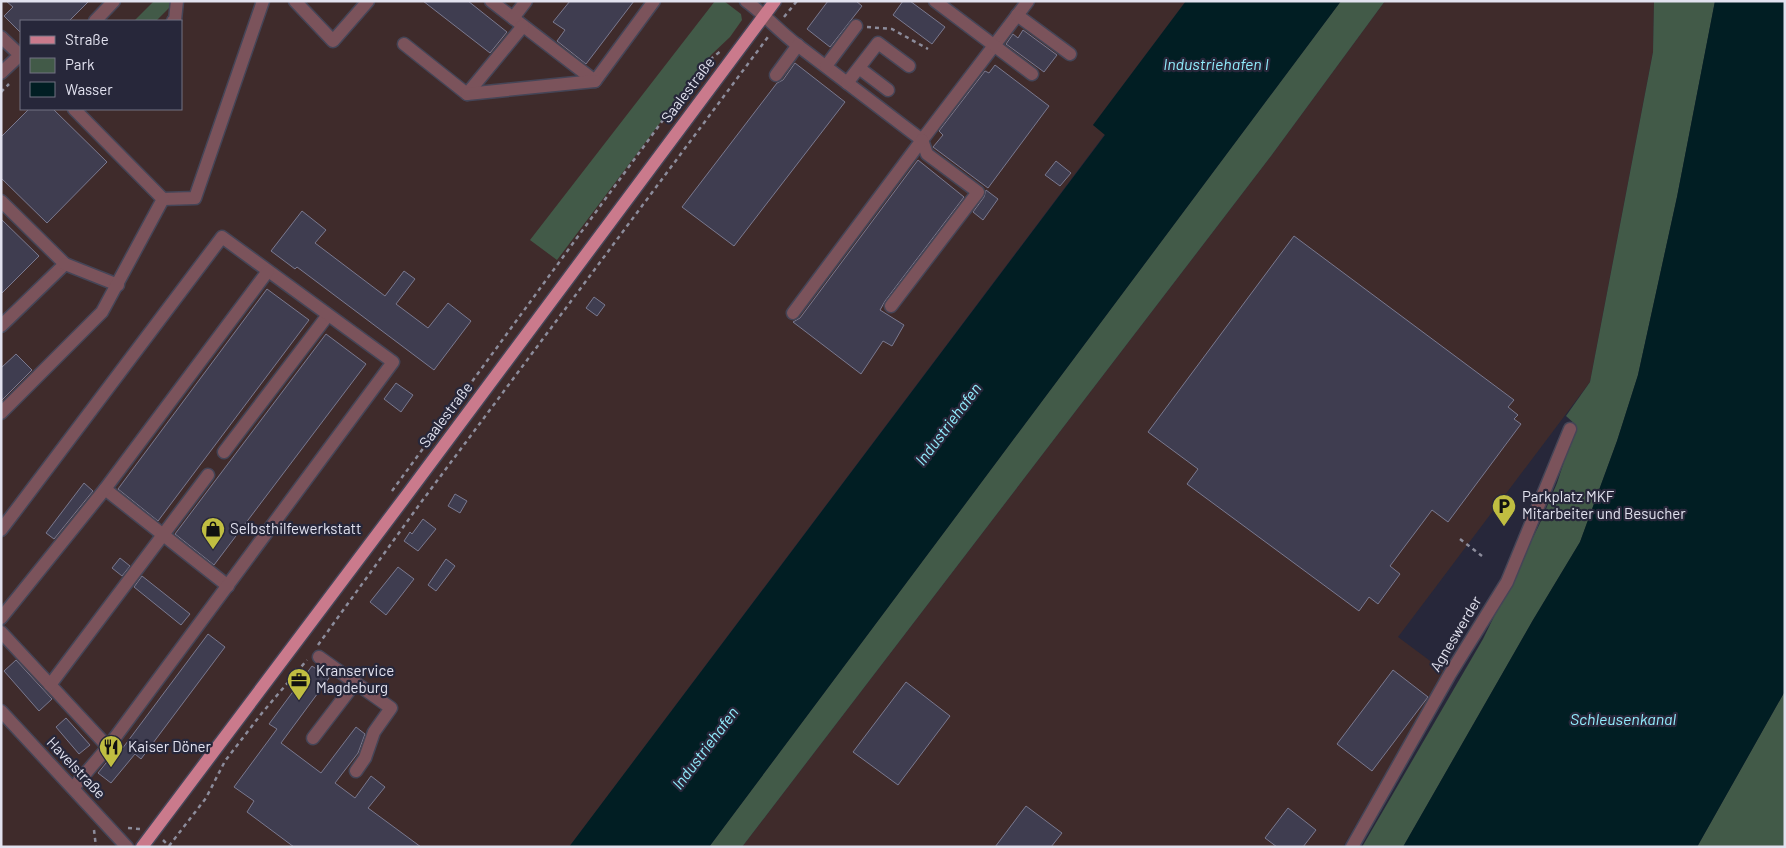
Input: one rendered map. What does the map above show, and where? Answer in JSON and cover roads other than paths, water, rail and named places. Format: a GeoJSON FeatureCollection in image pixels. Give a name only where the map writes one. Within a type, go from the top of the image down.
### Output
{"type":"FeatureCollection","features":[{"type":"Feature","properties":{"kind":"main road","name":"Saalestraße"},"geometry":{"type":"LineString","coordinates":[[142,847],[775,1]]}},
{"type":"Feature","properties":{"kind":"street"},"geometry":{"type":"LineString","coordinates":[[96,20],[114,1]]}},
{"type":"Feature","properties":{"kind":"street"},"geometry":{"type":"LineString","coordinates":[[175,20],[177,1]]}},
{"type":"Feature","properties":{"kind":"street"},"geometry":{"type":"LineString","coordinates":[[81,111],[163,199],[195,198],[263,1]]}},
{"type":"Feature","properties":{"kind":"street"},"geometry":{"type":"LineString","coordinates":[[295,1],[332,41],[368,1]]}},
{"type":"Feature","properties":{"kind":"street"},"geometry":{"type":"LineString","coordinates":[[491,1],[595,81]]}},
{"type":"Feature","properties":{"kind":"street"},"geometry":{"type":"LineString","coordinates":[[467,94],[518,22],[526,1]]}},
{"type":"Feature","properties":{"kind":"street"},"geometry":{"type":"LineString","coordinates":[[404,44],[467,94],[595,81],[654,1]]}},
{"type":"Feature","properties":{"kind":"street"},"geometry":{"type":"LineString","coordinates":[[746,1],[764,15],[776,28],[922,140],[927,154],[978,192],[892,306]]}},
{"type":"Feature","properties":{"kind":"street"},"geometry":{"type":"LineString","coordinates":[[935,1],[1032,74]]}},
{"type":"Feature","properties":{"kind":"street"},"geometry":{"type":"LineString","coordinates":[[793,313],[1028,1]]}},
{"type":"Feature","properties":{"kind":"street"},"geometry":{"type":"LineString","coordinates":[[1017,15],[1070,54]]}},
{"type":"Feature","properties":{"kind":"street"},"geometry":{"type":"LineString","coordinates":[[826,66],[856,26]]}},
{"type":"Feature","properties":{"kind":"street"},"geometry":{"type":"LineString","coordinates":[[1,36],[20,55],[1,73]]}},
{"type":"Feature","properties":{"kind":"street"},"geometry":{"type":"LineString","coordinates":[[847,83],[878,43],[909,66]]}},
{"type":"Feature","properties":{"kind":"street"},"geometry":{"type":"LineString","coordinates":[[776,75],[798,45]]}},
{"type":"Feature","properties":{"kind":"street"},"geometry":{"type":"LineString","coordinates":[[859,68],[888,90]]}},
{"type":"Feature","properties":{"kind":"street"},"geometry":{"type":"LineString","coordinates":[[1,412],[102,312],[118,286],[163,199]]}},
{"type":"Feature","properties":{"kind":"street"},"geometry":{"type":"LineString","coordinates":[[1,201],[65,264],[118,286]]}},
{"type":"Feature","properties":{"kind":"street"},"geometry":{"type":"LineString","coordinates":[[1,530],[222,237],[393,362],[108,747],[73,788]]}},
{"type":"Feature","properties":{"kind":"street"},"geometry":{"type":"LineString","coordinates":[[1,326],[65,264]]}},
{"type":"Feature","properties":{"kind":"street"},"geometry":{"type":"LineString","coordinates":[[1,618],[105,489],[268,271]]}},
{"type":"Feature","properties":{"kind":"street"},"geometry":{"type":"LineString","coordinates":[[224,452],[328,315]]}},
{"type":"Feature","properties":{"kind":"street","name":"Agneswerder"},"geometry":{"type":"LineString","coordinates":[[1352,847],[1450,674],[1507,582],[1570,429]]}},
{"type":"Feature","properties":{"kind":"street"},"geometry":{"type":"LineString","coordinates":[[50,685],[208,475]]}},
{"type":"Feature","properties":{"kind":"street"},"geometry":{"type":"LineString","coordinates":[[105,489],[228,586]]}},
{"type":"Feature","properties":{"kind":"street"},"geometry":{"type":"LineString","coordinates":[[1,632],[108,747]]}},
{"type":"Feature","properties":{"kind":"street"},"geometry":{"type":"LineString","coordinates":[[319,657],[391,708],[374,732],[365,758],[356,771]]}},
{"type":"Feature","properties":{"kind":"street"},"geometry":{"type":"LineString","coordinates":[[313,738],[355,683]]}},
{"type":"Feature","properties":{"kind":"street","name":"Havelstraße"},"geometry":{"type":"LineString","coordinates":[[1,711],[127,847]]}},
{"type":"Feature","properties":{"kind":"water","name":"Industriehafen I"},"geometry":{"type":"Polygon","coordinates":[[[1186,1],[1341,1],[709,847],[569,847],[1105,135],[1093,125],[1186,1]]]}},
{"type":"Feature","properties":{"kind":"water","name":"Schleusenkanal"},"geometry":{"type":"Polygon","coordinates":[[[1715,1],[1785,1],[1785,691],[1697,847],[1403,847],[1533,620],[1580,542],[1617,441],[1638,375],[1677,197],[1715,1]]]}},
{"type":"Feature","properties":{"kind":"place","name":"Parkplatz MKF Mitarbeiter und Besucher"},"geometry":{"type":"Point","coordinates":[1504,527]}},
{"type":"Feature","properties":{"kind":"place","name":"Selbsthilfewerkstatt"},"geometry":{"type":"Point","coordinates":[213,550]}},
{"type":"Feature","properties":{"kind":"place","name":"Kranservice Magdeburg"},"geometry":{"type":"Point","coordinates":[299,701]}},
{"type":"Feature","properties":{"kind":"place","name":"Kaiser Döner"},"geometry":{"type":"Point","coordinates":[111,768]}},
{"type":"Feature","properties":{"kind":"water label","name":"Industriehafen"},"geometry":{"type":"Point","coordinates":[948,424]}},
{"type":"Feature","properties":{"kind":"water label","name":"Industriehafen"},"geometry":{"type":"Point","coordinates":[705,748]}}]}
